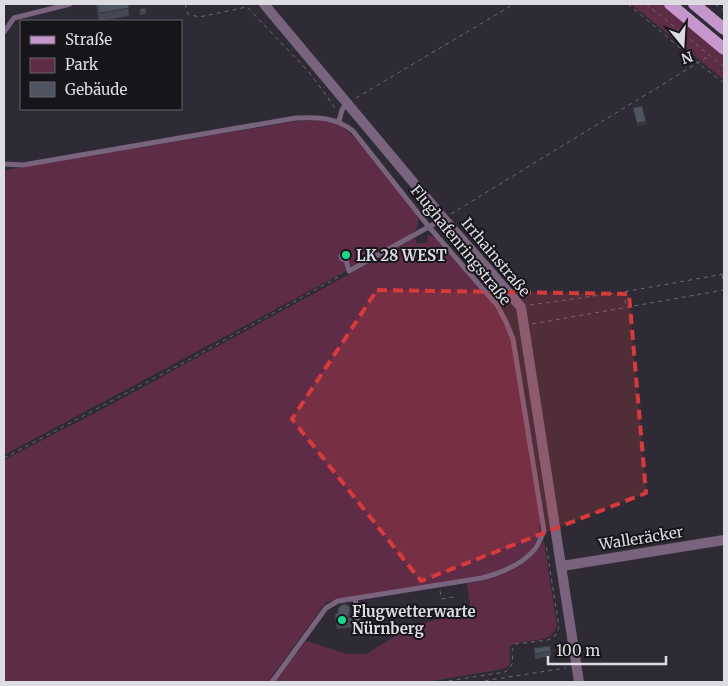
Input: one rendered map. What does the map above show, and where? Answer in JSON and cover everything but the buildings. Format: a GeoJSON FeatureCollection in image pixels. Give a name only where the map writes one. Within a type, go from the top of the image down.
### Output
{"type":"FeatureCollection","features":[{"type":"Feature","properties":{"kind":"main road"},"geometry":{"type":"LineString","coordinates":[[670,4],[724,49]]}},
{"type":"Feature","properties":{"kind":"main road"},"geometry":{"type":"LineString","coordinates":[[694,4],[724,29]]}},
{"type":"Feature","properties":{"kind":"street","name":"Irrhainstraße"},"geometry":{"type":"LineString","coordinates":[[264,4],[521,307],[579,682]]}},
{"type":"Feature","properties":{"kind":"street","name":"Walleräcker"},"geometry":{"type":"LineString","coordinates":[[562,566],[724,540]]}},
{"type":"Feature","properties":{"kind":"lane"},"geometry":{"type":"LineString","coordinates":[[4,32],[14,18],[52,6],[70,4]]}},
{"type":"Feature","properties":{"kind":"lane"},"geometry":{"type":"LineString","coordinates":[[4,164],[23,165],[296,118],[340,118],[342,110],[347,103]]}},
{"type":"Feature","properties":{"kind":"lane","name":"Flughafenringstraße"},"geometry":{"type":"LineString","coordinates":[[340,118],[353,131],[430,227],[498,305],[513,339],[544,531]]}},
{"type":"Feature","properties":{"kind":"lane"},"geometry":{"type":"LineString","coordinates":[[341,256],[342,259],[346,260],[349,271],[444,218]]}},
{"type":"Feature","properties":{"kind":"lane"},"geometry":{"type":"LineString","coordinates":[[272,682],[326,608],[338,601],[439,586],[502,573],[525,558],[536,548],[544,531]]}},
{"type":"Feature","properties":{"kind":"lane"},"geometry":{"type":"LineString","coordinates":[[355,598],[359,628]]}},
{"type":"Feature","properties":{"kind":"path"},"geometry":{"type":"LineString","coordinates":[[185,4],[188,14],[199,17],[248,7],[307,70],[340,118]]}},
{"type":"Feature","properties":{"kind":"path"},"geometry":{"type":"LineString","coordinates":[[347,103],[514,4]]}},
{"type":"Feature","properties":{"kind":"path"},"geometry":{"type":"LineString","coordinates":[[628,4],[724,83]]}},
{"type":"Feature","properties":{"kind":"path"},"geometry":{"type":"LineString","coordinates":[[646,4],[724,67]]}},
{"type":"Feature","properties":{"kind":"path"},"geometry":{"type":"LineString","coordinates":[[715,4],[724,11]]}},
{"type":"Feature","properties":{"kind":"path"},"geometry":{"type":"LineString","coordinates":[[444,218],[709,56]]}},
{"type":"Feature","properties":{"kind":"path"},"geometry":{"type":"LineString","coordinates":[[4,458],[183,363],[349,271]]}},
{"type":"Feature","properties":{"kind":"path"},"geometry":{"type":"LineString","coordinates":[[521,307],[623,292],[723,274],[724,289],[524,325]]}},
{"type":"Feature","properties":{"kind":"path"},"geometry":{"type":"LineString","coordinates":[[623,292],[626,306]]}},
{"type":"Feature","properties":{"kind":"path"},"geometry":{"type":"LineString","coordinates":[[441,682],[505,672],[514,661],[512,651],[515,644],[548,640],[556,635],[559,627],[544,531]]}},
{"type":"Feature","properties":{"kind":"path"},"geometry":{"type":"LineString","coordinates":[[439,586],[442,599],[453,597],[453,599]]}},
{"type":"Feature","properties":{"kind":"path"},"geometry":{"type":"LineString","coordinates":[[357,615],[373,612],[382,620],[394,617],[392,610]]}},
{"type":"Feature","properties":{"kind":"path"},"geometry":{"type":"LineString","coordinates":[[477,682],[577,666]]}},
{"type":"Feature","properties":{"kind":"highlighted area"},"geometry":{"type":"Polygon","coordinates":[[[377,290],[629,294],[646,493],[421,581],[292,419],[377,290]]]}},
{"type":"Feature","properties":{"kind":"green space"},"geometry":{"type":"Polygon","coordinates":[[[631,4],[663,4],[724,55],[724,80],[631,4]]]}},
{"type":"Feature","properties":{"kind":"green space"},"geometry":{"type":"Polygon","coordinates":[[[298,121],[331,122],[346,130],[356,139],[379,165],[417,215],[418,224],[413,232],[359,264],[351,266],[347,258],[349,256],[344,253],[339,254],[341,261],[344,261],[345,272],[4,455],[4,169],[298,121]]]}},
{"type":"Feature","properties":{"kind":"green space"},"geometry":{"type":"Polygon","coordinates":[[[427,235],[434,237],[488,297],[500,315],[512,344],[540,519],[537,540],[530,551],[510,565],[480,576],[326,602],[268,682],[4,682],[4,460],[116,402],[415,238],[417,244],[428,242],[427,235]]]}},
{"type":"Feature","properties":{"kind":"green space"},"geometry":{"type":"Polygon","coordinates":[[[544,541],[557,627],[548,637],[516,643],[510,646],[509,666],[503,669],[427,682],[275,682],[306,641],[347,654],[366,654],[412,626],[471,611],[467,584],[511,571],[529,558],[544,541]]]}},
{"type":"Feature","properties":{"kind":"place","name":"LK 28 WEST"},"geometry":{"type":"Point","coordinates":[346,255]}},
{"type":"Feature","properties":{"kind":"place","name":"Flugwetterwarte Nürnberg"},"geometry":{"type":"Point","coordinates":[342,620]}}]}
